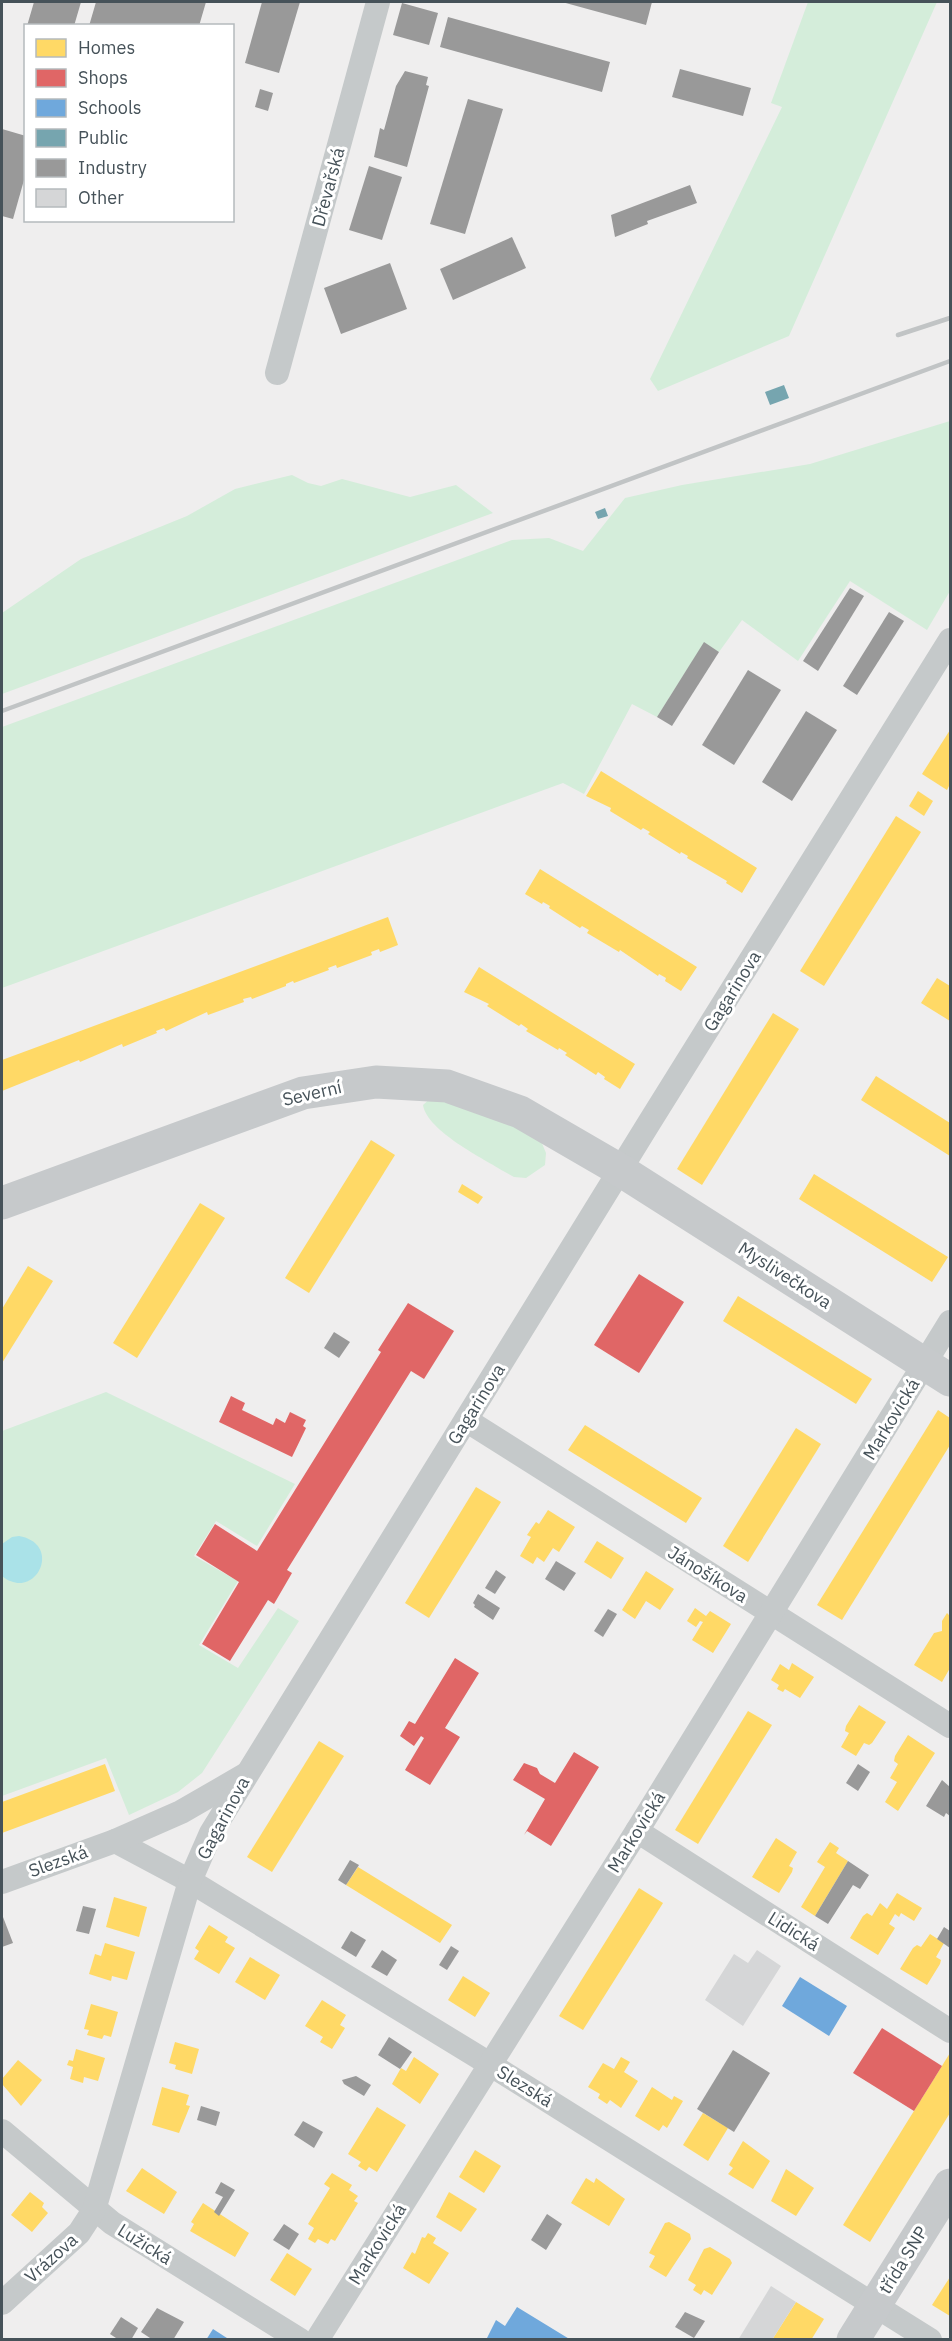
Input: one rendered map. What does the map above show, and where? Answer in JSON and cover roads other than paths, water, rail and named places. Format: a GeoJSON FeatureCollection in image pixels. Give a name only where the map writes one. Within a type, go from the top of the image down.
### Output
{"type":"FeatureCollection","features":[{"type":"Feature","properties":{"kind":"street","name":"Dřevařská"},"geometry":{"type":"LineString","coordinates":[[277,373],[378,2]]}},
{"type":"Feature","properties":{"kind":"street","name":"Gagarinova"},"geometry":{"type":"LineString","coordinates":[[94,2210],[190,1881],[211,1833],[620,1170],[951,640]]}},
{"type":"Feature","properties":{"kind":"street","name":"Severní"},"geometry":{"type":"LineString","coordinates":[[2,1203],[273,1102],[329,1087],[376,1082],[447,1086],[492,1100],[520,1112],[620,1170]]}},
{"type":"Feature","properties":{"kind":"street","name":"Myslivečkova"},"geometry":{"type":"LineString","coordinates":[[620,1170],[937,1372]]}},
{"type":"Feature","properties":{"kind":"street","name":"Markovická"},"geometry":{"type":"LineString","coordinates":[[317,2340],[771,1614],[937,1372],[951,1322]]}},
{"type":"Feature","properties":{"kind":"street","name":"Jánošíkova"},"geometry":{"type":"LineString","coordinates":[[466,1420],[951,1726]]}},
{"type":"Feature","properties":{"kind":"street","name":"Slezská"},"geometry":{"type":"LineString","coordinates":[[2,1882],[115,1840],[181,1812],[247,1774]]}},
{"type":"Feature","properties":{"kind":"street","name":"Lidická"},"geometry":{"type":"LineString","coordinates":[[637,1831],[949,2026]]}},
{"type":"Feature","properties":{"kind":"street","name":"Slezská"},"geometry":{"type":"LineString","coordinates":[[115,1840],[190,1881],[490,2064],[930,2340]]}},
{"type":"Feature","properties":{"kind":"street","name":"Lužická"},"geometry":{"type":"LineString","coordinates":[[2,2132],[94,2210],[300,2340]]}},
{"type":"Feature","properties":{"kind":"street","name":"třída SNP"},"geometry":{"type":"LineString","coordinates":[[854,2340],[951,2185]]}},
{"type":"Feature","properties":{"kind":"street","name":"Vrázova"},"geometry":{"type":"LineString","coordinates":[[2,2303],[79,2233],[94,2210]]}},
{"type":"Feature","properties":{"kind":"water"},"geometry":{"type":"Polygon","coordinates":[[[19,1536],[33,1541],[40,1549],[42,1559],[40,1569],[34,1577],[25,1582],[14,1582],[2,1576],[2,1544],[12,1537],[19,1536]]]}},
{"type":"Feature","properties":{"kind":"railway"},"geometry":{"type":"LineString","coordinates":[[898,335],[950,318]]}},
{"type":"Feature","properties":{"kind":"railway"},"geometry":{"type":"LineString","coordinates":[[2,711],[950,361]]}}]}
